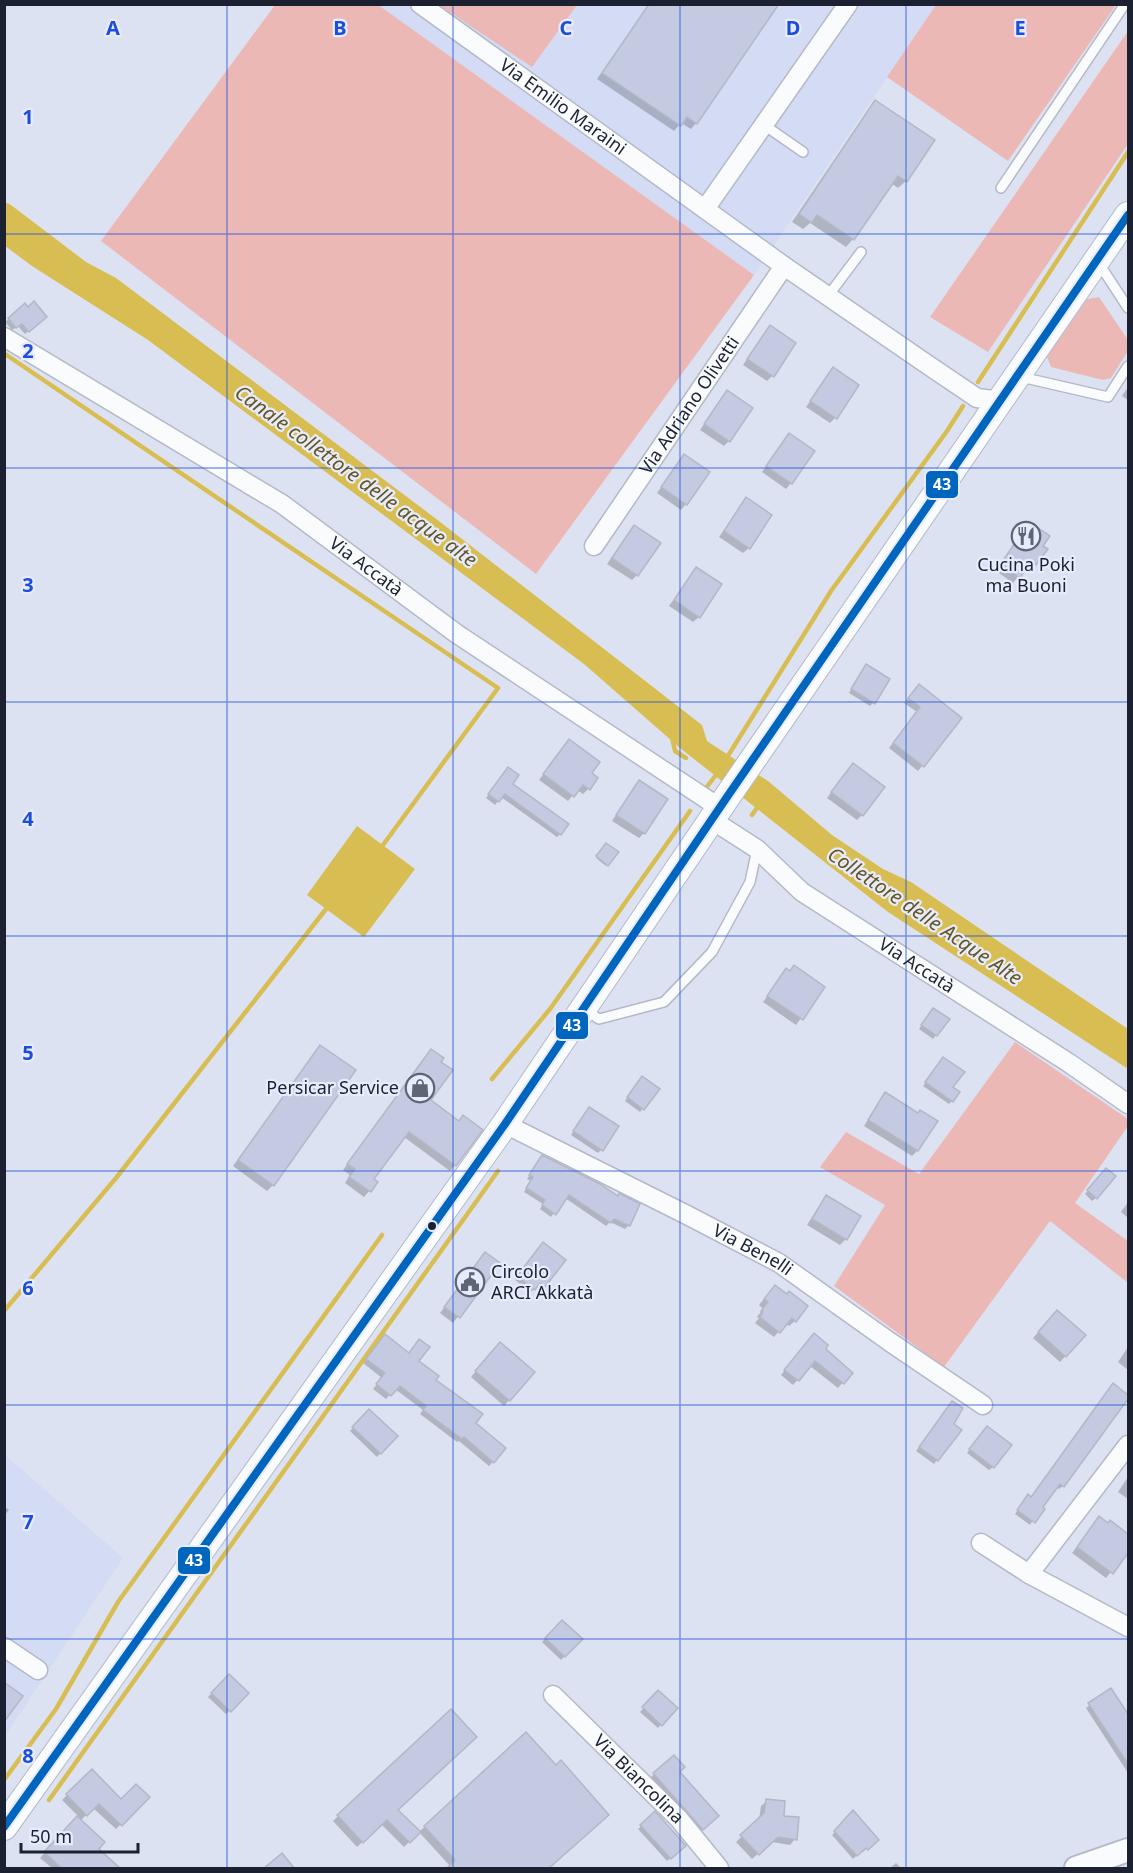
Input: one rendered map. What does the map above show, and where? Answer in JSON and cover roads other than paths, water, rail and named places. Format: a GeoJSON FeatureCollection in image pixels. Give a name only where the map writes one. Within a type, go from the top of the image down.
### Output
{"type":"FeatureCollection","features":[{"type":"Feature","properties":{"kind":"main road"},"geometry":{"type":"LineString","coordinates":[[4,1827],[505,1124],[719,808],[1002,401],[1128,215]]}},
{"type":"Feature","properties":{"kind":"street","name":"Via Emilio Maraini"},"geometry":{"type":"LineString","coordinates":[[420,4],[784,266],[977,398],[1002,401]]}},
{"type":"Feature","properties":{"kind":"street"},"geometry":{"type":"LineString","coordinates":[[705,209],[848,4]]}},
{"type":"Feature","properties":{"kind":"street","name":"Via Adriano Olivetti"},"geometry":{"type":"LineString","coordinates":[[594,546],[784,266]]}},
{"type":"Feature","properties":{"kind":"street","name":"Via Accatà"},"geometry":{"type":"LineString","coordinates":[[4,337],[282,504],[457,634],[719,808],[802,892],[1128,1104]]}},
{"type":"Feature","properties":{"kind":"street","name":"Via Benelli"},"geometry":{"type":"LineString","coordinates":[[505,1124],[779,1263],[983,1405]]}},
{"type":"Feature","properties":{"kind":"street"},"geometry":{"type":"LineString","coordinates":[[1029,1574],[1128,1445]]}},
{"type":"Feature","properties":{"kind":"street"},"geometry":{"type":"LineString","coordinates":[[981,1543],[1029,1574],[1128,1627]]}},
{"type":"Feature","properties":{"kind":"street"},"geometry":{"type":"LineString","coordinates":[[4,1647],[38,1670]]}},
{"type":"Feature","properties":{"kind":"street","name":"Via Biancolina"},"geometry":{"type":"LineString","coordinates":[[553,1695],[679,1819],[719,1869]]}},
{"type":"Feature","properties":{"kind":"street"},"geometry":{"type":"LineString","coordinates":[[1076,1869],[1128,1850]]}},
{"type":"Feature","properties":{"kind":"lane"},"geometry":{"type":"LineString","coordinates":[[1001,188],[1125,4]]}},
{"type":"Feature","properties":{"kind":"lane"},"geometry":{"type":"LineString","coordinates":[[764,125],[803,152]]}},
{"type":"Feature","properties":{"kind":"lane"},"geometry":{"type":"LineString","coordinates":[[828,296],[861,252]]}},
{"type":"Feature","properties":{"kind":"lane"},"geometry":{"type":"LineString","coordinates":[[1097,261],[1128,308]]}},
{"type":"Feature","properties":{"kind":"lane"},"geometry":{"type":"LineString","coordinates":[[1018,376],[1108,397],[1128,366]]}},
{"type":"Feature","properties":{"kind":"lane"},"geometry":{"type":"LineString","coordinates":[[584,1009],[599,1019],[664,1002],[712,952],[750,882],[757,849]]}},
{"type":"Feature","properties":{"kind":"water"},"geometry":{"type":"Polygon","coordinates":[[[5,202],[86,262],[116,278],[435,518],[702,725],[707,741],[768,781],[832,835],[883,869],[911,882],[1128,1029],[1128,1069],[888,912],[680,748],[584,664],[148,340],[32,266],[5,246],[5,202]]]}},
{"type":"Feature","properties":{"kind":"water"},"geometry":{"type":"Polygon","coordinates":[[[357,826],[415,869],[364,937],[307,895],[357,826]]]}},
{"type":"Feature","properties":{"kind":"waterway"},"geometry":{"type":"LineString","coordinates":[[978,382],[1128,152]]}},
{"type":"Feature","properties":{"kind":"waterway"},"geometry":{"type":"LineString","coordinates":[[5,354],[498,688],[383,845]]}},
{"type":"Feature","properties":{"kind":"waterway"},"geometry":{"type":"LineString","coordinates":[[726,759],[831,591],[963,406]]}},
{"type":"Feature","properties":{"kind":"waterway"},"geometry":{"type":"LineString","coordinates":[[672,737],[675,751],[686,758]]}},
{"type":"Feature","properties":{"kind":"waterway"},"geometry":{"type":"LineString","coordinates":[[706,788],[719,771]]}},
{"type":"Feature","properties":{"kind":"waterway"},"geometry":{"type":"LineString","coordinates":[[752,815],[759,805]]}},
{"type":"Feature","properties":{"kind":"waterway"},"geometry":{"type":"LineString","coordinates":[[492,1079],[550,1009],[690,811]]}},
{"type":"Feature","properties":{"kind":"waterway"},"geometry":{"type":"LineString","coordinates":[[4,1311],[116,1178],[326,909]]}},
{"type":"Feature","properties":{"kind":"waterway"},"geometry":{"type":"LineString","coordinates":[[49,1800],[498,1171]]}},
{"type":"Feature","properties":{"kind":"waterway"},"geometry":{"type":"LineString","coordinates":[[4,1780],[56,1709],[118,1602],[382,1235]]}},
{"type":"Feature","properties":{"kind":"place","name":"Cucina Poki ma Buoni"},"geometry":{"type":"Point","coordinates":[1026,536]}},
{"type":"Feature","properties":{"kind":"place","name":"Persicar Service"},"geometry":{"type":"Point","coordinates":[420,1088]}},
{"type":"Feature","properties":{"kind":"place","name":"Circolo ARCI Akkatà"},"geometry":{"type":"Point","coordinates":[470,1282]}},
{"type":"Feature","properties":{"kind":"water label","name":"Canale collettore delle acque alte"},"geometry":{"type":"Point","coordinates":[356,476]}},
{"type":"Feature","properties":{"kind":"water label","name":"Collettore delle Acque Alte"},"geometry":{"type":"Point","coordinates":[925,916]}}]}
